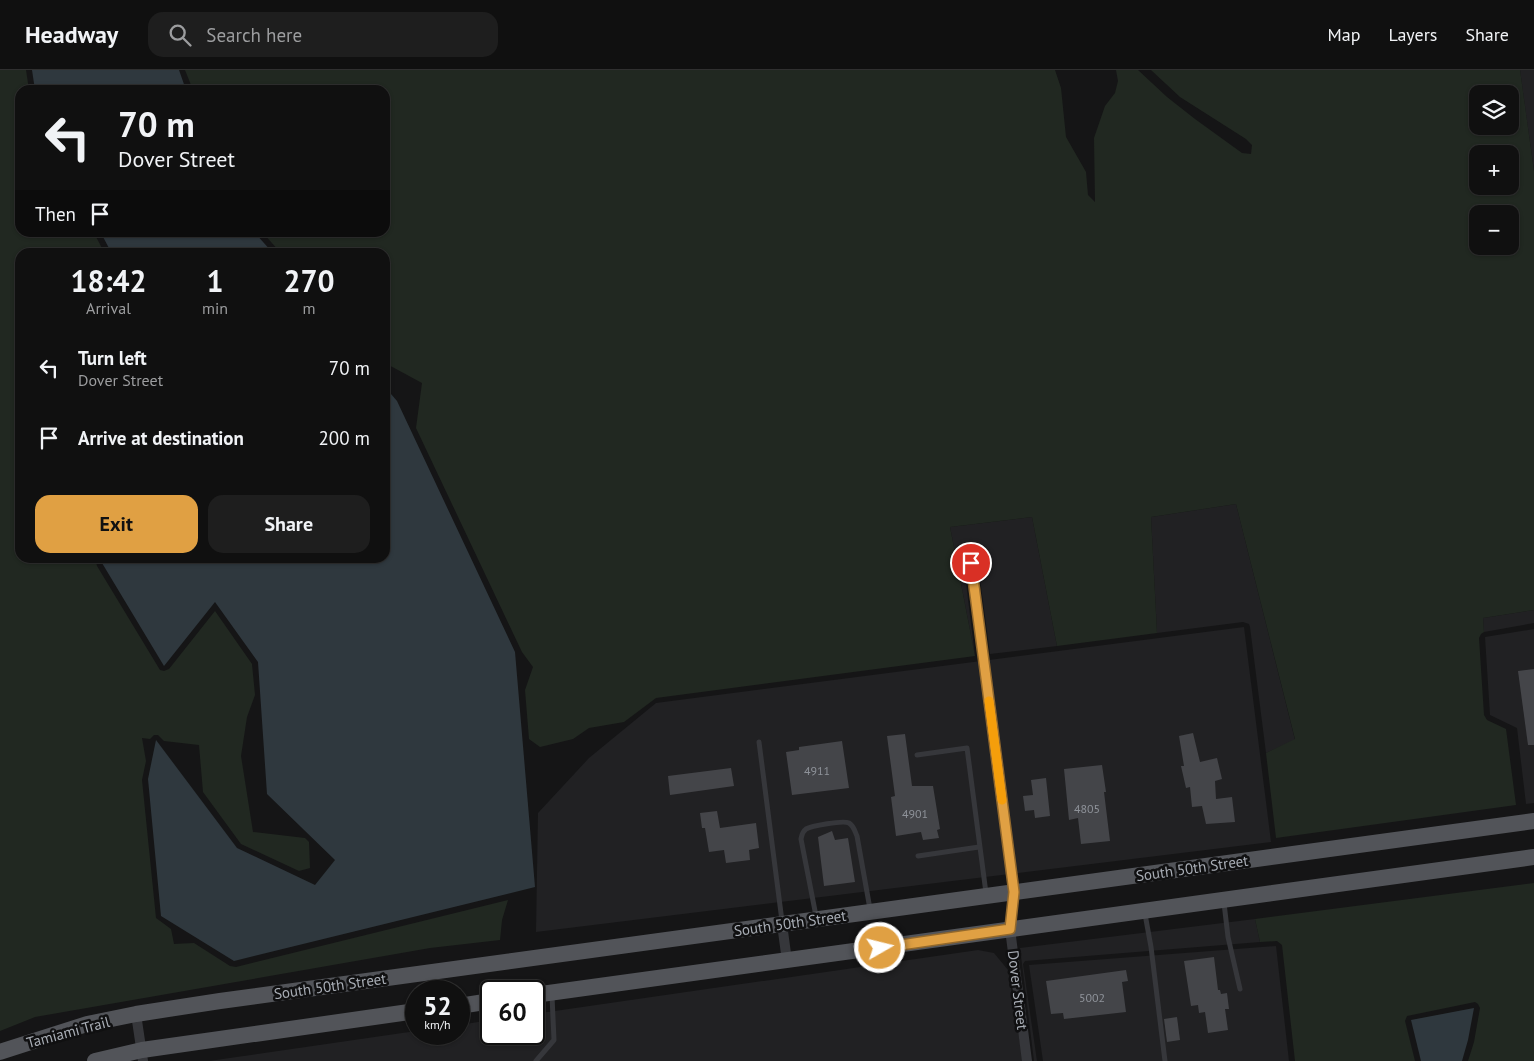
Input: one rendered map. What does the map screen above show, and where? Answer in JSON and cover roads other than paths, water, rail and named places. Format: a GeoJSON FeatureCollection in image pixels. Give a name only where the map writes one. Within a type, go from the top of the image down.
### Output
{"type":"FeatureCollection","features":[{"type":"Feature","properties":{"kind":"main road","name":"South 50th Street"},"geometry":{"type":"LineString","coordinates":[[136,1014],[1534,821]]}},
{"type":"Feature","properties":{"kind":"main road"},"geometry":{"type":"LineString","coordinates":[[545,994],[1534,857]]}},
{"type":"Feature","properties":{"kind":"main road","name":"Tamiami Trail"},"geometry":{"type":"LineString","coordinates":[[0,1052],[87,1024],[136,1014]]}},
{"type":"Feature","properties":{"kind":"main road"},"geometry":{"type":"LineString","coordinates":[[95,1061],[142,1056],[405,1014]]}},
{"type":"Feature","properties":{"kind":"street","name":"Dover Street"},"geometry":{"type":"LineString","coordinates":[[971,563],[1014,892],[1010,929],[1027,1061]]}},
{"type":"Feature","properties":{"kind":"street"},"geometry":{"type":"LineString","coordinates":[[782,924],[786,961]]}},
{"type":"Feature","properties":{"kind":"street"},"geometry":{"type":"LineString","coordinates":[[136,1014],[142,1056]]}},
{"type":"Feature","properties":{"kind":"lane"},"geometry":{"type":"LineString","coordinates":[[759,742],[782,924]]}},
{"type":"Feature","properties":{"kind":"lane"},"geometry":{"type":"LineString","coordinates":[[917,755],[967,748],[986,896]]}},
{"type":"Feature","properties":{"kind":"lane"},"geometry":{"type":"LineString","coordinates":[[816,919],[801,840],[802,833],[806,828],[842,821],[854,828],[857,836],[871,912]]}},
{"type":"Feature","properties":{"kind":"lane"},"geometry":{"type":"LineString","coordinates":[[918,856],[979,847]]}},
{"type":"Feature","properties":{"kind":"lane"},"geometry":{"type":"LineString","coordinates":[[1224,900],[1228,937],[1240,989]]}},
{"type":"Feature","properties":{"kind":"lane"},"geometry":{"type":"LineString","coordinates":[[1144,911],[1151,947],[1165,1061]]}},
{"type":"Feature","properties":{"kind":"lane"},"geometry":{"type":"LineString","coordinates":[[536,1061],[554,1040],[552,993]]}}]}
